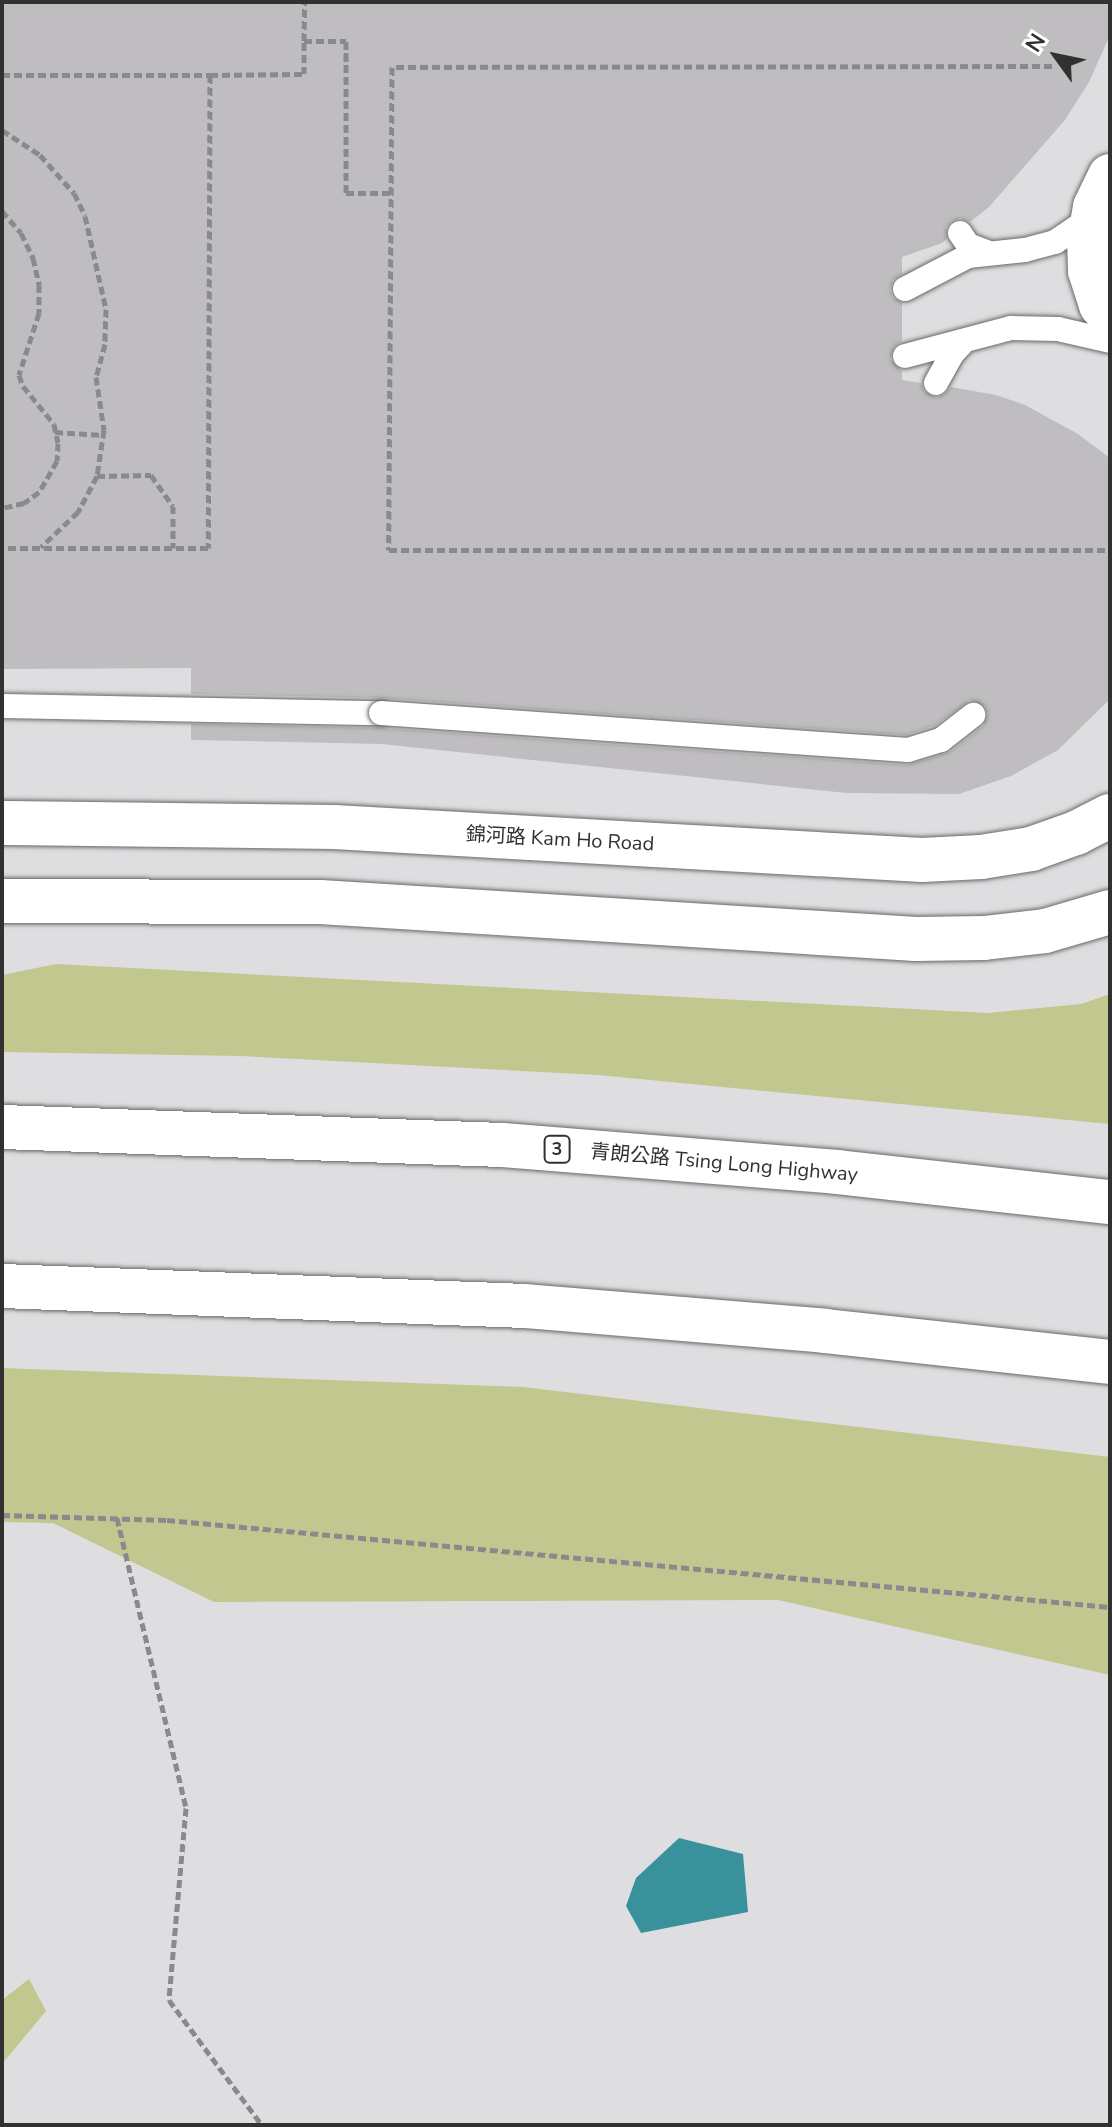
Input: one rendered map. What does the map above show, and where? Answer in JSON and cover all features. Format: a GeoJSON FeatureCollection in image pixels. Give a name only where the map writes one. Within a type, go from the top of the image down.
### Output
{"type":"FeatureCollection","features":[{"type":"Feature","properties":{"kind":"main road"},"geometry":{"type":"LineString","coordinates":[[1102,192],[1089,240],[1090,271],[1101,305],[1110,316]]}},
{"type":"Feature","properties":{"kind":"main road","name":"錦河路 Kam Ho Road"},"geometry":{"type":"LineString","coordinates":[[2,823],[334,827],[922,860],[981,857],[1031,849],[1076,833],[1110,816]]}},
{"type":"Feature","properties":{"kind":"main road"},"geometry":{"type":"LineString","coordinates":[[2,901],[320,902],[916,939],[984,938],[1045,931],[1110,912]]}},
{"type":"Feature","properties":{"kind":"main road","name":"青朗公路 Tsing Long Highway"},"geometry":{"type":"LineString","coordinates":[[2,1127],[503,1145],[837,1172],[1110,1202]]}},
{"type":"Feature","properties":{"kind":"main road"},"geometry":{"type":"LineString","coordinates":[[2,1286],[524,1306],[825,1331],[1110,1362]]}},
{"type":"Feature","properties":{"kind":"lane"},"geometry":{"type":"LineString","coordinates":[[905,289],[952,262],[986,252],[1025,250],[1055,242],[1079,226],[1102,192]]}},
{"type":"Feature","properties":{"kind":"lane"},"geometry":{"type":"LineString","coordinates":[[960,233],[968,245],[986,252]]}},
{"type":"Feature","properties":{"kind":"lane"},"geometry":{"type":"LineString","coordinates":[[904,365],[964,341],[1011,328],[1032,327],[1110,341]]}},
{"type":"Feature","properties":{"kind":"lane"},"geometry":{"type":"LineString","coordinates":[[936,383],[952,354],[964,341]]}},
{"type":"Feature","properties":{"kind":"lane"},"geometry":{"type":"LineString","coordinates":[[2,706],[381,713],[908,750],[941,740],[973,715]]}},
{"type":"Feature","properties":{"kind":"path"},"geometry":{"type":"LineString","coordinates":[[2,75],[304,74],[305,2]]}},
{"type":"Feature","properties":{"kind":"path"},"geometry":{"type":"LineString","coordinates":[[304,41],[346,41],[346,193],[391,193]]}},
{"type":"Feature","properties":{"kind":"path"},"geometry":{"type":"LineString","coordinates":[[1052,66],[392,67],[389,550],[1110,550]]}},
{"type":"Feature","properties":{"kind":"path"},"geometry":{"type":"LineString","coordinates":[[2,548],[208,548],[210,75]]}},
{"type":"Feature","properties":{"kind":"path"},"geometry":{"type":"LineString","coordinates":[[2,130],[59,173],[85,216],[106,318],[105,344],[96,377],[103,435],[97,476],[78,512],[41,548]]}},
{"type":"Feature","properties":{"kind":"path"},"geometry":{"type":"LineString","coordinates":[[2,211],[21,233],[33,258],[39,285],[39,313],[19,375],[23,386],[45,409],[55,432],[57,461],[50,478],[24,503],[2,508]]}},
{"type":"Feature","properties":{"kind":"path"},"geometry":{"type":"LineString","coordinates":[[55,432],[103,435]]}},
{"type":"Feature","properties":{"kind":"path"},"geometry":{"type":"LineString","coordinates":[[97,476],[151,475],[173,506],[173,548]]}},
{"type":"Feature","properties":{"kind":"path"},"geometry":{"type":"LineString","coordinates":[[2,1515],[199,1522],[1110,1607]]}},
{"type":"Feature","properties":{"kind":"path"},"geometry":{"type":"LineString","coordinates":[[117,1518],[186,1808],[169,2000],[262,2125]]}},
{"type":"Feature","properties":{"kind":"green space"},"geometry":{"type":"Polygon","coordinates":[[[56,964],[988,1013],[1081,1004],[1110,994],[1110,1124],[598,1075],[241,1056],[2,1052],[2,975],[56,964]]]}},
{"type":"Feature","properties":{"kind":"green space"},"geometry":{"type":"Polygon","coordinates":[[[2,1368],[523,1387],[1110,1457],[1110,1675],[778,1600],[214,1602],[53,1523],[2,1522],[2,1368]]]}},
{"type":"Feature","properties":{"kind":"green space"},"geometry":{"type":"Polygon","coordinates":[[[29,1979],[46,2011],[2,2064],[2,2000],[29,1979]]]}},
{"type":"Feature","properties":{"kind":"water"},"geometry":{"type":"Polygon","coordinates":[[[679,1838],[743,1854],[748,1912],[641,1933],[626,1906],[636,1878],[679,1838]]]}},
{"type":"Feature","properties":{"kind":"building"},"geometry":{"type":"Polygon","coordinates":[[[2,2],[1110,2],[1110,35],[1089,82],[1065,120],[989,207],[970,222],[960,218],[951,221],[946,227],[947,239],[942,243],[902,257],[902,274],[893,280],[890,289],[892,297],[902,303],[902,341],[894,346],[890,359],[902,371],[902,380],[921,383],[924,391],[936,398],[951,387],[996,395],[1025,405],[1078,434],[1110,458],[1110,699],[1058,750],[1011,776],[959,794],[846,793],[381,744],[191,740],[191,724],[380,728],[908,765],[950,752],[983,726],[988,714],[985,706],[970,700],[934,726],[906,735],[382,698],[191,694],[191,668],[2,669],[2,2]]]}}]}
